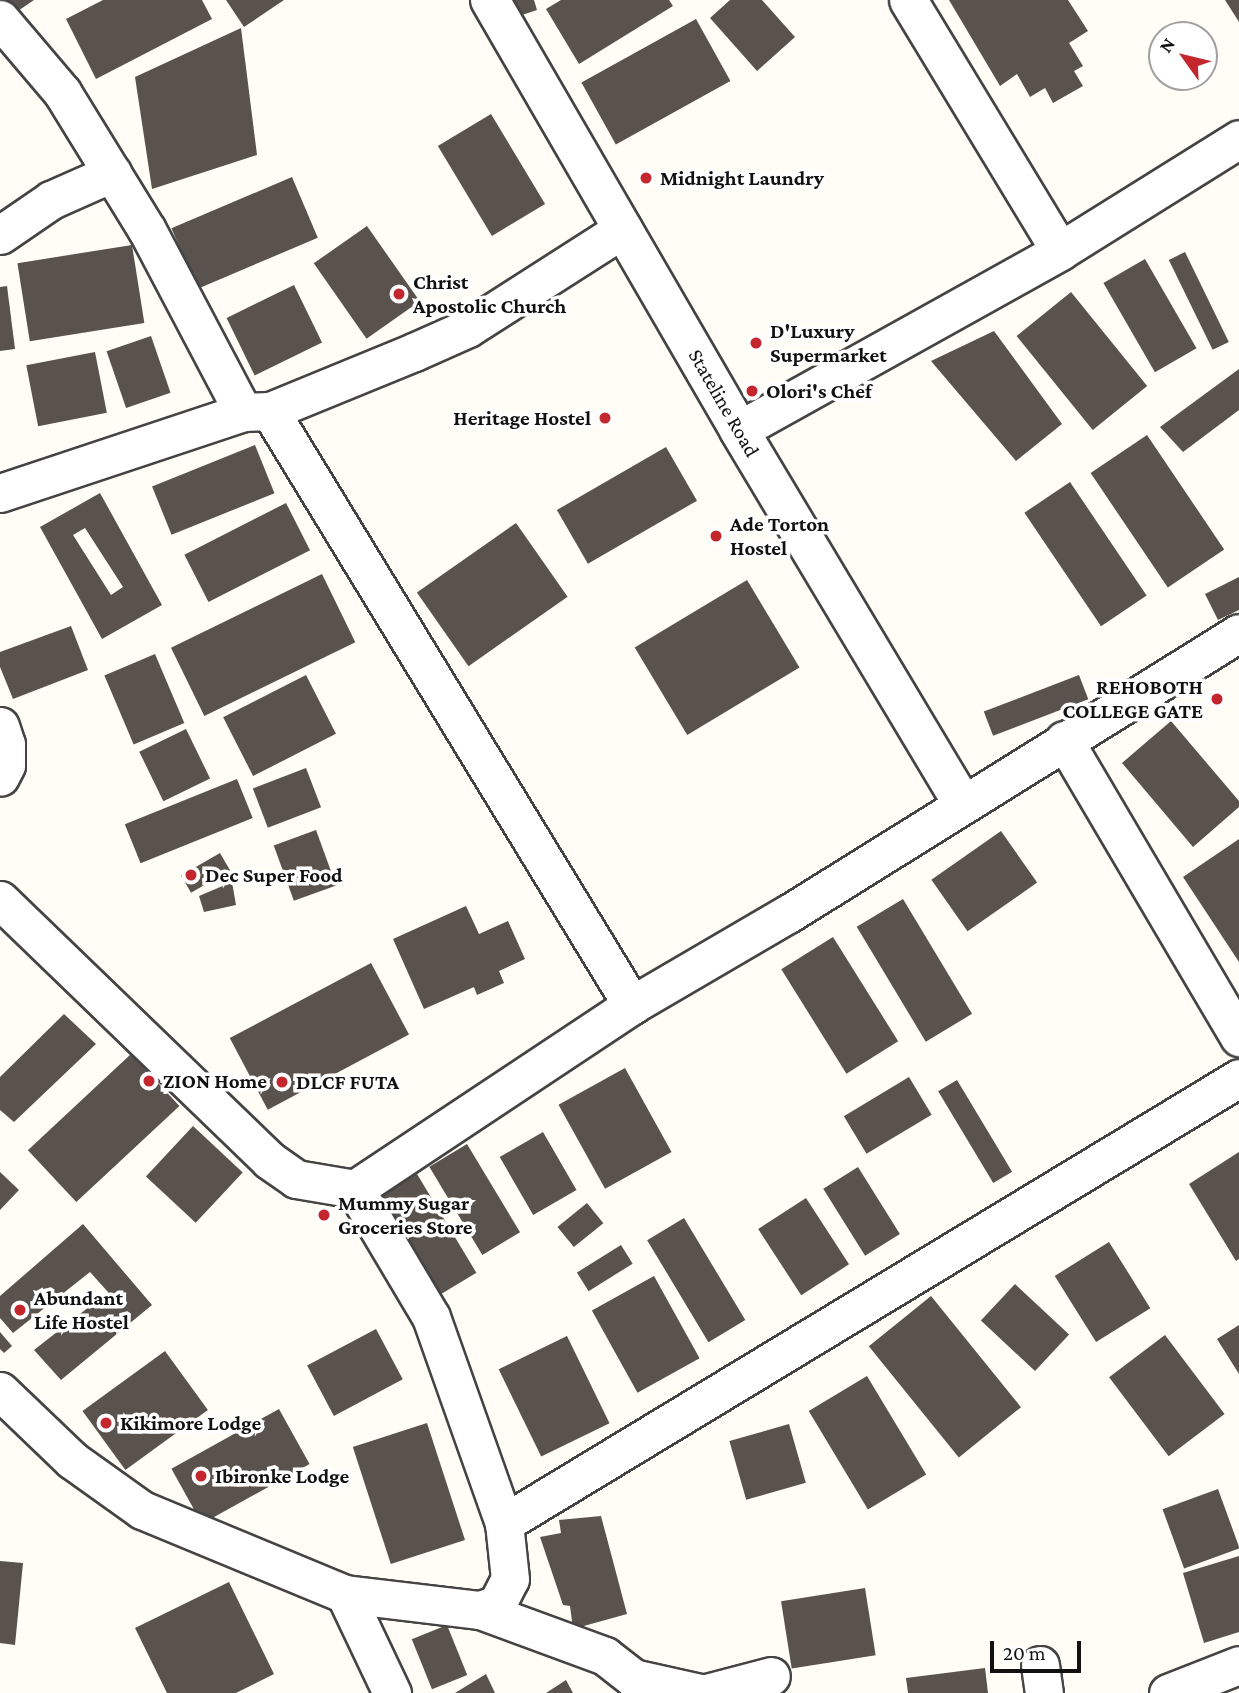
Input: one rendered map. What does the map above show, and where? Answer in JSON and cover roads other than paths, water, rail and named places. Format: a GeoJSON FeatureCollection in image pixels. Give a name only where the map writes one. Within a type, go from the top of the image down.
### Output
{"type":"FeatureCollection","features":[{"type":"Feature","properties":{"kind":"street","name":"Stateline Road"},"geometry":{"type":"LineString","coordinates":[[490,0],[739,430],[963,804]]}},
{"type":"Feature","properties":{"kind":"street"},"geometry":{"type":"LineString","coordinates":[[908,0],[1060,251]]}},
{"type":"Feature","properties":{"kind":"street"},"geometry":{"type":"LineString","coordinates":[[0,19],[62,92],[257,412],[632,1005]]}},
{"type":"Feature","properties":{"kind":"street"},"geometry":{"type":"LineString","coordinates":[[739,430],[1060,251],[1239,139]]}},
{"type":"Feature","properties":{"kind":"street"},"geometry":{"type":"LineString","coordinates":[[0,235],[51,200],[112,173]]}},
{"type":"Feature","properties":{"kind":"street"},"geometry":{"type":"LineString","coordinates":[[0,493],[257,412],[468,328],[623,229]]}},
{"type":"Feature","properties":{"kind":"street"},"geometry":{"type":"LineString","coordinates":[[0,900],[269,1160],[296,1179],[355,1189],[632,1005],[788,914],[1239,633]]}},
{"type":"Feature","properties":{"kind":"street"},"geometry":{"type":"LineString","coordinates":[[0,726],[6,744],[0,777]]}},
{"type":"Feature","properties":{"kind":"street"},"geometry":{"type":"LineString","coordinates":[[1064,740],[1239,1037]]}},
{"type":"Feature","properties":{"kind":"street"},"geometry":{"type":"LineString","coordinates":[[504,1523],[1239,1078]]}},
{"type":"Feature","properties":{"kind":"street"},"geometry":{"type":"LineString","coordinates":[[355,1189],[431,1317],[504,1523],[510,1579],[497,1604],[480,1610]]}},
{"type":"Feature","properties":{"kind":"street"},"geometry":{"type":"LineString","coordinates":[[0,1391],[72,1460],[142,1510],[345,1594],[480,1610],[605,1656],[633,1678],[699,1693]]}},
{"type":"Feature","properties":{"kind":"street"},"geometry":{"type":"LineString","coordinates":[[345,1594],[392,1693]]}},
{"type":"Feature","properties":{"kind":"street"},"geometry":{"type":"LineString","coordinates":[[1168,1693],[1239,1665]]}},
{"type":"Feature","properties":{"kind":"street"},"geometry":{"type":"LineString","coordinates":[[707,1693],[771,1676]]}},
{"type":"Feature","properties":{"kind":"place","name":"Midnight Laundry"},"geometry":{"type":"Point","coordinates":[646,178]}},
{"type":"Feature","properties":{"kind":"place","name":"Christ Apostolic Church"},"geometry":{"type":"Point","coordinates":[399,294]}},
{"type":"Feature","properties":{"kind":"place","name":"D'Luxury Supermarket"},"geometry":{"type":"Point","coordinates":[756,343]}},
{"type":"Feature","properties":{"kind":"place","name":"Olori's Chef"},"geometry":{"type":"Point","coordinates":[752,391]}},
{"type":"Feature","properties":{"kind":"place","name":"Heritage Hostel"},"geometry":{"type":"Point","coordinates":[605,418]}},
{"type":"Feature","properties":{"kind":"place","name":"Ade Torton Hostel"},"geometry":{"type":"Point","coordinates":[716,536]}},
{"type":"Feature","properties":{"kind":"place","name":"REHOBOTH COLLEGE GATE"},"geometry":{"type":"Point","coordinates":[1217,699]}},
{"type":"Feature","properties":{"kind":"place","name":"Dec Super Food"},"geometry":{"type":"Point","coordinates":[191,875]}},
{"type":"Feature","properties":{"kind":"place","name":"ZION Home"},"geometry":{"type":"Point","coordinates":[149,1081]}},
{"type":"Feature","properties":{"kind":"place","name":"DLCF FUTA"},"geometry":{"type":"Point","coordinates":[282,1082]}},
{"type":"Feature","properties":{"kind":"place","name":"Mummy Sugar Groceries Store"},"geometry":{"type":"Point","coordinates":[324,1215]}},
{"type":"Feature","properties":{"kind":"place","name":"Abundant Life Hostel"},"geometry":{"type":"Point","coordinates":[20,1310]}},
{"type":"Feature","properties":{"kind":"place","name":"Kikimore Lodge"},"geometry":{"type":"Point","coordinates":[106,1423]}},
{"type":"Feature","properties":{"kind":"place","name":"Ibironke Lodge"},"geometry":{"type":"Point","coordinates":[201,1476]}}]}
